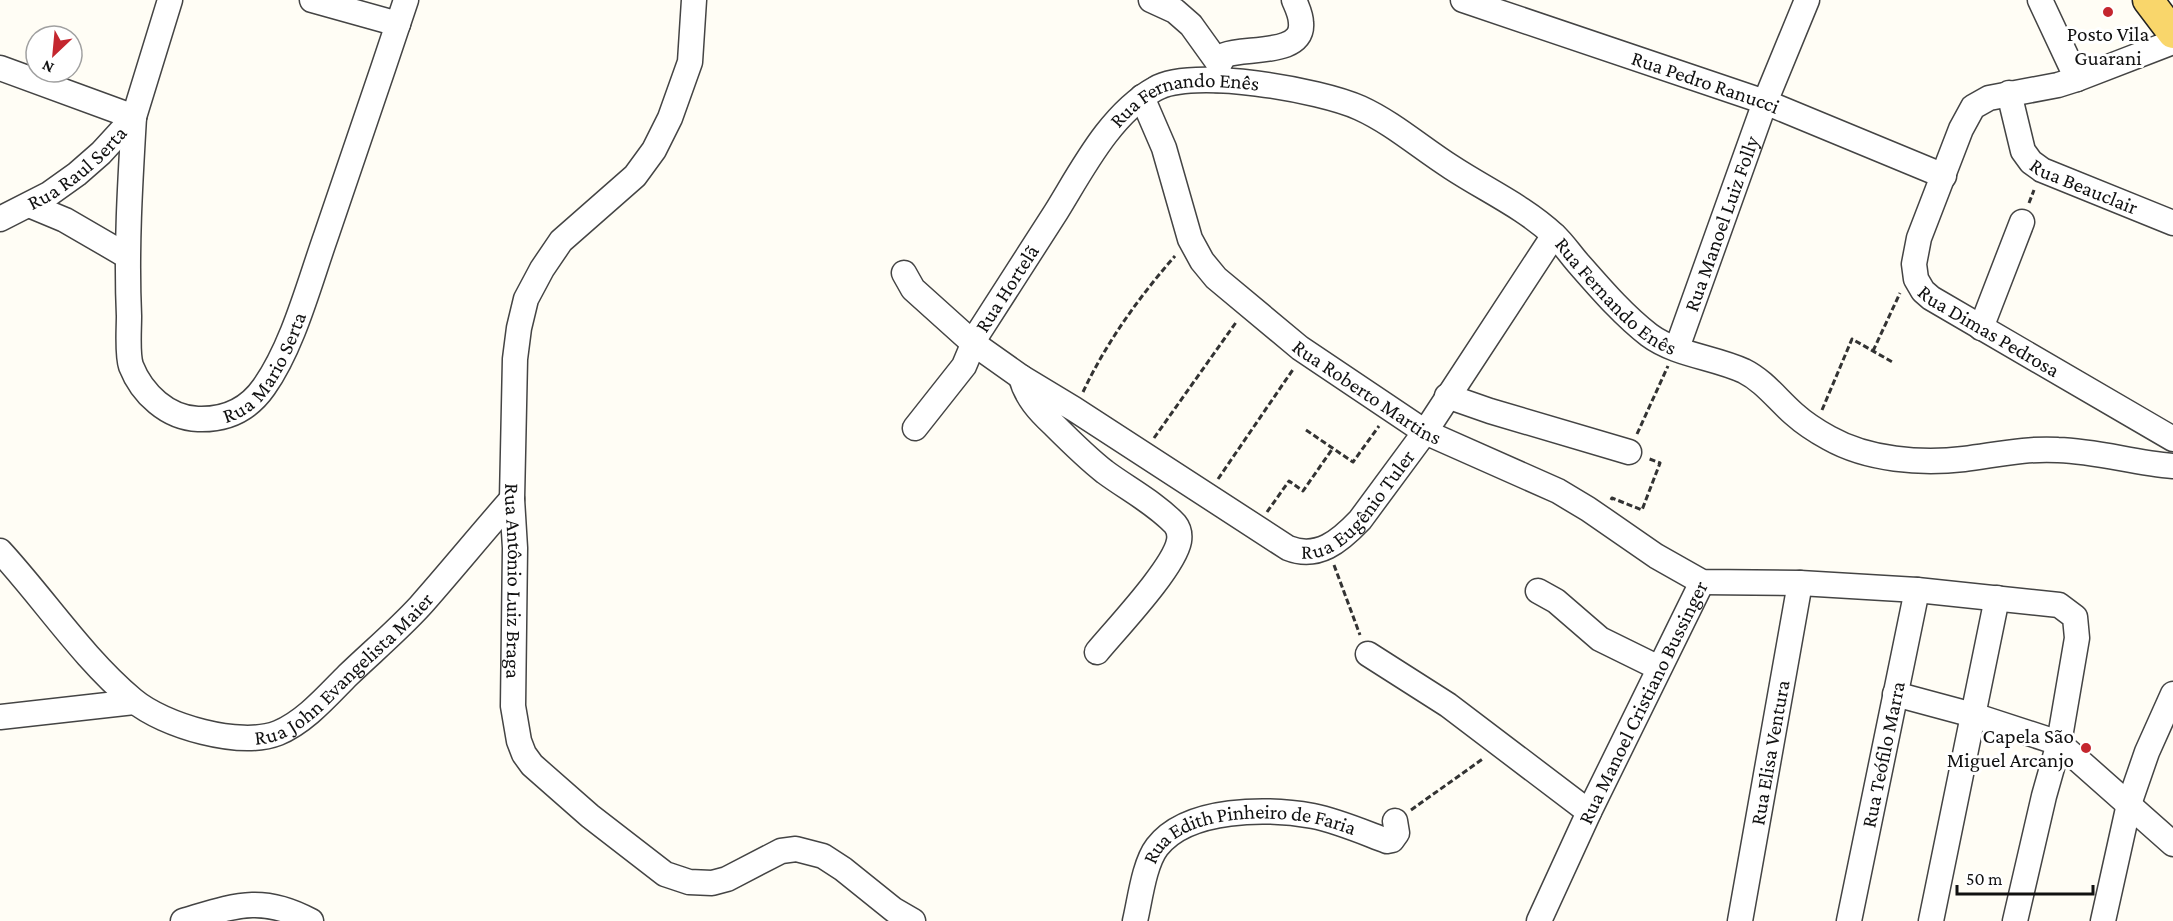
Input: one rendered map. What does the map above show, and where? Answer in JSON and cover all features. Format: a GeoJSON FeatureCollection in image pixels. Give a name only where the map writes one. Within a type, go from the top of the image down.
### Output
{"type":"FeatureCollection","features":[{"type":"Feature","properties":{"kind":"main road"},"geometry":{"type":"LineString","coordinates":[[2148,0],[2173,33]]}},
{"type":"Feature","properties":{"kind":"street","name":"Rua Raul Serta"},"geometry":{"type":"LineString","coordinates":[[0,219],[48,194],[77,174],[101,153],[134,117],[170,0]]}},
{"type":"Feature","properties":{"kind":"street"},"geometry":{"type":"LineString","coordinates":[[312,0],[398,24]]}},
{"type":"Feature","properties":{"kind":"street","name":"Rua Mario Serta"},"geometry":{"type":"LineString","coordinates":[[134,117],[127,256],[130,364],[144,390],[164,408],[186,419],[228,416],[247,407],[264,388],[281,359],[305,297],[406,0]]}},
{"type":"Feature","properties":{"kind":"street","name":"Rua Antônio Luiz Braga"},"geometry":{"type":"LineString","coordinates":[[694,0],[690,62],[670,118],[654,150],[635,176],[561,241],[542,269],[526,299],[519,328],[515,359],[512,499],[515,548],[513,706],[519,741],[532,765],[590,816],[665,874],[688,882],[712,883],[727,879],[781,851],[796,849],[823,856],[843,868],[894,910],[913,921]]}},
{"type":"Feature","properties":{"kind":"street"},"geometry":{"type":"LineString","coordinates":[[1151,0],[1175,11],[1191,25],[1218,72]]}},
{"type":"Feature","properties":{"kind":"street"},"geometry":{"type":"LineString","coordinates":[[1218,72],[1225,55],[1230,53],[1280,48],[1292,43],[1301,27],[1294,0]]}},
{"type":"Feature","properties":{"kind":"street","name":"Rua Pedro Ranucci"},"geometry":{"type":"LineString","coordinates":[[1463,0],[1764,102],[1944,176]]}},
{"type":"Feature","properties":{"kind":"street","name":"Rua Manoel Luiz Folly"},"geometry":{"type":"LineString","coordinates":[[1677,348],[1764,102],[1807,0]]}},
{"type":"Feature","properties":{"kind":"street"},"geometry":{"type":"LineString","coordinates":[[2040,0],[2077,79]]}},
{"type":"Feature","properties":{"kind":"street","name":"Rua Dimas Pedrosa"},"geometry":{"type":"LineString","coordinates":[[2173,42],[2058,85],[2009,93],[1980,102],[1966,117],[1961,129],[1919,238],[1914,264],[1916,279],[1930,298],[2173,439]]}},
{"type":"Feature","properties":{"kind":"street"},"geometry":{"type":"LineString","coordinates":[[0,68],[134,117]]}},
{"type":"Feature","properties":{"kind":"street","name":"Rua Fernando Enês"},"geometry":{"type":"LineString","coordinates":[[1098,146],[1112,126],[1142,97],[1158,87],[1176,81],[1218,72],[1330,96],[1361,108],[1386,122],[1456,170],[1502,196],[1554,235],[1634,323],[1654,339],[1747,372],[1771,391],[1795,415],[1829,438],[1855,449],[1893,458],[1937,461],[2007,452],[2056,450],[2092,453],[2173,466]]}},
{"type":"Feature","properties":{"kind":"street","name":"Rua Beauclair"},"geometry":{"type":"LineString","coordinates":[[2009,93],[2023,150],[2031,162],[2042,170],[2173,223]]}},
{"type":"Feature","properties":{"kind":"street","name":"Rua Roberto Martins"},"geometry":{"type":"LineString","coordinates":[[1142,97],[1164,148],[1190,240],[1202,261],[1216,278],[1305,352],[1425,432],[1558,491],[1656,556],[1702,582]]}},
{"type":"Feature","properties":{"kind":"street","name":"Rua Hortelã"},"geometry":{"type":"LineString","coordinates":[[915,428],[964,366],[973,343],[1098,146]]}},
{"type":"Feature","properties":{"kind":"street"},"geometry":{"type":"LineString","coordinates":[[29,205],[65,220],[127,256]]}},
{"type":"Feature","properties":{"kind":"street"},"geometry":{"type":"LineString","coordinates":[[1981,328],[2022,222]]}},
{"type":"Feature","properties":{"kind":"street","name":"Rua Eugênio Tuler"},"geometry":{"type":"LineString","coordinates":[[904,273],[913,289],[973,343],[1021,377],[1288,548],[1303,553],[1327,547],[1351,530],[1360,520],[1425,432],[1554,235]]}},
{"type":"Feature","properties":{"kind":"street","name":"Rua Eugênio Tuler"},"geometry":{"type":"LineString","coordinates":[[1021,377],[1028,396],[1066,437],[1103,470],[1149,503],[1179,531],[1179,544],[1169,562],[1148,592],[1097,652]]}},
{"type":"Feature","properties":{"kind":"street"},"geometry":{"type":"LineString","coordinates":[[1447,396],[1629,452]]}},
{"type":"Feature","properties":{"kind":"street","name":"Rua John Evangelista Maier"},"geometry":{"type":"LineString","coordinates":[[0,551],[82,650],[134,702],[161,717],[201,732],[240,739],[263,738],[281,732],[307,714],[419,607],[512,499]]}},
{"type":"Feature","properties":{"kind":"street","name":"Rua Manoel Cristiano Bussinger"},"geometry":{"type":"LineString","coordinates":[[1539,921],[1589,812],[1702,582],[1800,583],[1917,590],[2059,605],[2075,617],[2078,638],[2059,743]]}},
{"type":"Feature","properties":{"kind":"street","name":"Rua Elisa Ventura"},"geometry":{"type":"LineString","coordinates":[[1740,921],[1800,583]]}},
{"type":"Feature","properties":{"kind":"street","name":"Rua Teófilo Marra"},"geometry":{"type":"LineString","coordinates":[[1850,921],[1917,590]]}},
{"type":"Feature","properties":{"kind":"street"},"geometry":{"type":"LineString","coordinates":[[1538,591],[1556,601],[1606,642],[1659,668]]}},
{"type":"Feature","properties":{"kind":"street"},"geometry":{"type":"LineString","coordinates":[[1931,921],[1997,598]]}},
{"type":"Feature","properties":{"kind":"street"},"geometry":{"type":"LineString","coordinates":[[1368,654],[1448,705],[1589,812]]}},
{"type":"Feature","properties":{"kind":"street"},"geometry":{"type":"LineString","coordinates":[[1895,694],[1973,715],[2059,743],[2173,844]]}},
{"type":"Feature","properties":{"kind":"street"},"geometry":{"type":"LineString","coordinates":[[2103,921],[2129,804],[2147,752],[2173,694]]}},
{"type":"Feature","properties":{"kind":"street"},"geometry":{"type":"LineString","coordinates":[[0,717],[134,702]]}},
{"type":"Feature","properties":{"kind":"street"},"geometry":{"type":"LineString","coordinates":[[2015,921],[2044,796],[2059,743]]}},
{"type":"Feature","properties":{"kind":"street","name":"Rua Edith Pinheiro de Faria"},"geometry":{"type":"LineString","coordinates":[[1135,921],[1150,859],[1169,834],[1182,827],[1203,819],[1234,813],[1292,813],[1316,817],[1387,841],[1392,840],[1398,834],[1395,821]]}},
{"type":"Feature","properties":{"kind":"street"},"geometry":{"type":"LineString","coordinates":[[183,921],[237,905],[264,904],[295,912],[311,921]]}},
{"type":"Feature","properties":{"kind":"path"},"geometry":{"type":"LineString","coordinates":[[2022,222],[2042,170]]}},
{"type":"Feature","properties":{"kind":"path"},"geometry":{"type":"LineString","coordinates":[[1074,409],[1098,360],[1158,276],[1190,240]]}},
{"type":"Feature","properties":{"kind":"path"},"geometry":{"type":"LineString","coordinates":[[1873,351],[1914,264]]}},
{"type":"Feature","properties":{"kind":"path"},"geometry":{"type":"LineString","coordinates":[[1143,454],[1249,305]]}},
{"type":"Feature","properties":{"kind":"path"},"geometry":{"type":"LineString","coordinates":[[1814,428],[1852,339],[1894,363]]}},
{"type":"Feature","properties":{"kind":"path"},"geometry":{"type":"LineString","coordinates":[[1206,496],[1305,352]]}},
{"type":"Feature","properties":{"kind":"path"},"geometry":{"type":"LineString","coordinates":[[1306,430],[1353,462],[1391,410]]}},
{"type":"Feature","properties":{"kind":"path"},"geometry":{"type":"LineString","coordinates":[[1256,528],[1288,482],[1303,491],[1333,448]]}},
{"type":"Feature","properties":{"kind":"path"},"geometry":{"type":"LineString","coordinates":[[1327,547],[1368,654]]}},
{"type":"Feature","properties":{"kind":"path"},"geometry":{"type":"LineString","coordinates":[[1395,821],[1502,746]]}},
{"type":"Feature","properties":{"kind":"place","name":"Posto Vila Guarani"},"geometry":{"type":"Point","coordinates":[2108,12]}},
{"type":"Feature","properties":{"kind":"place","name":"Capela São Miguel Arcanjo"},"geometry":{"type":"Point","coordinates":[2086,748]}}]}
